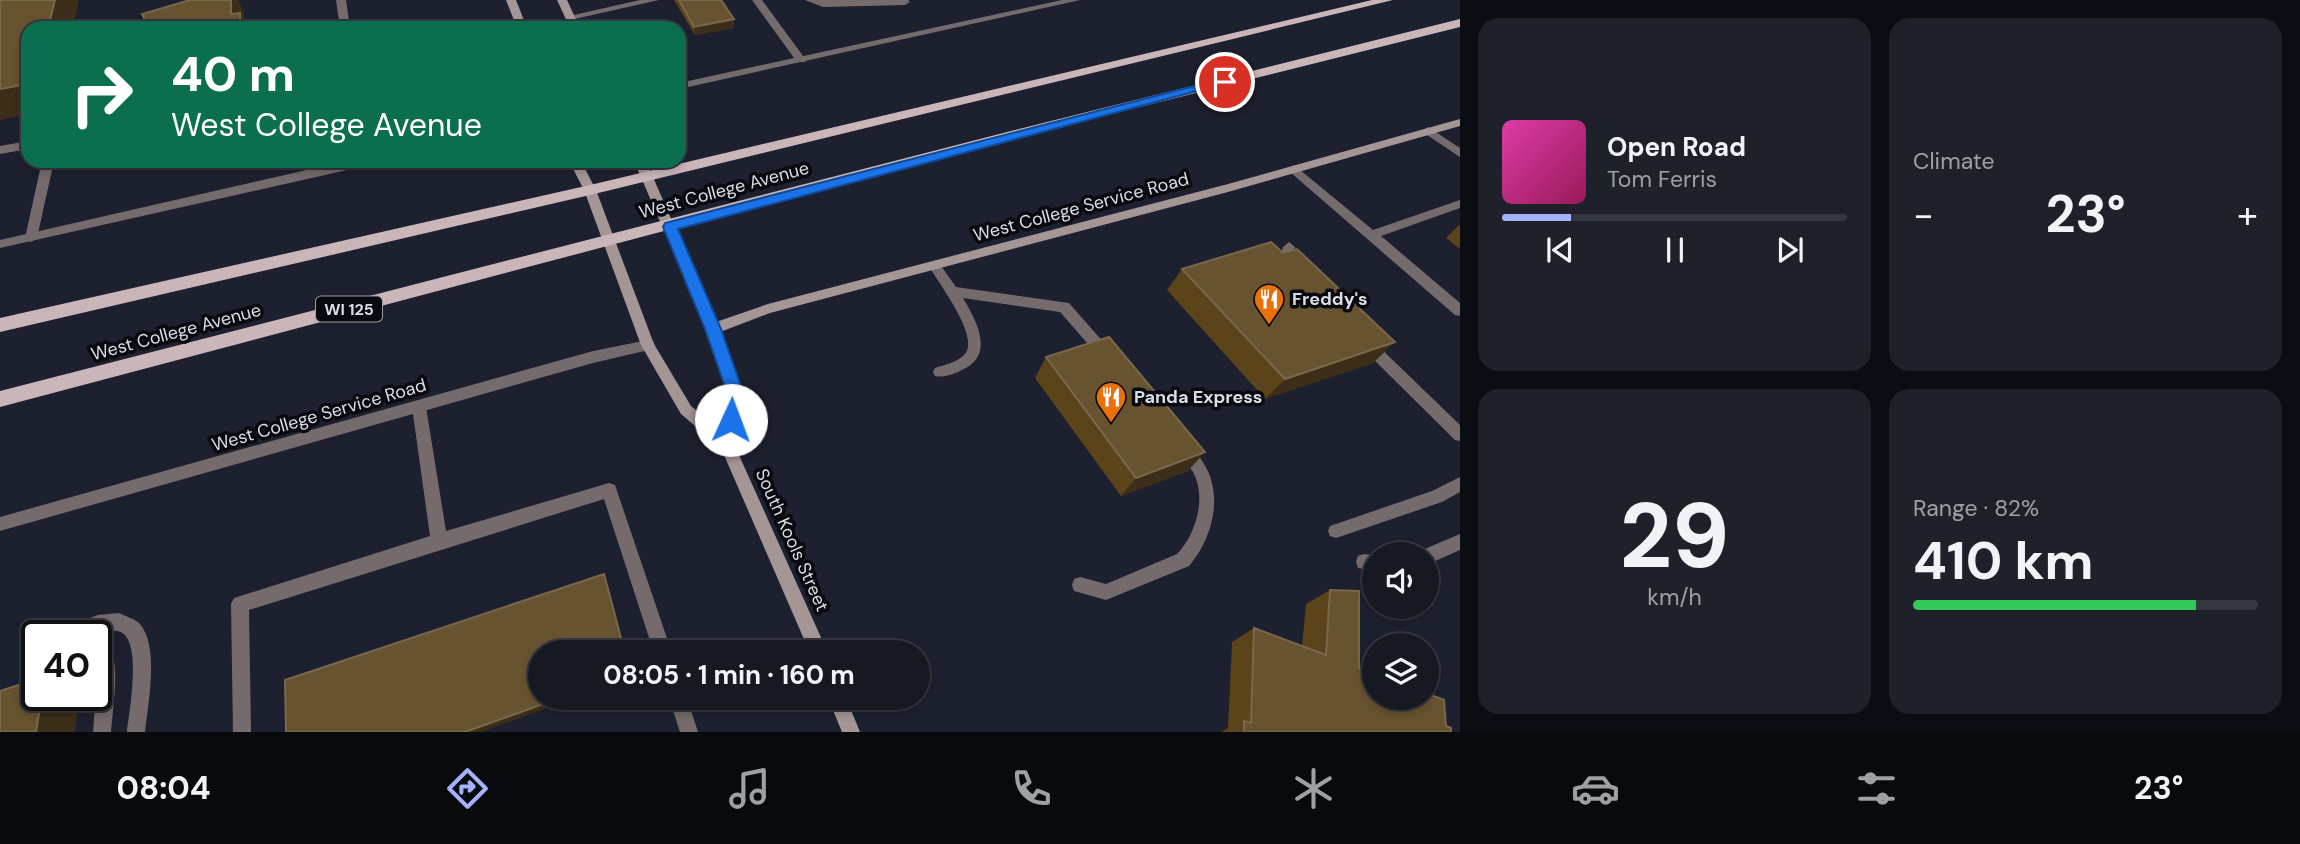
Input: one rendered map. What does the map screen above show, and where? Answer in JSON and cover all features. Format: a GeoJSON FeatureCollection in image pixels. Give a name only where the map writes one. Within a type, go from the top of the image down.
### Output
{"type":"FeatureCollection","features":[{"type":"Feature","properties":{"kind":"main road","name":"West College Avenue"},"geometry":{"type":"LineString","coordinates":[[686,167],[1387,0]]}},
{"type":"Feature","properties":{"kind":"main road","name":"West College Avenue"},"geometry":{"type":"LineString","coordinates":[[0,399],[670,227],[1012,135],[1460,23]]}},
{"type":"Feature","properties":{"kind":"main road","name":"West College Avenue"},"geometry":{"type":"LineString","coordinates":[[0,325],[681,168]]}},
{"type":"Feature","properties":{"kind":"street"},"geometry":{"type":"LineString","coordinates":[[341,0],[344,21]]}},
{"type":"Feature","properties":{"kind":"street"},"geometry":{"type":"LineString","coordinates":[[511,0],[519,21]]}},
{"type":"Feature","properties":{"kind":"street"},"geometry":{"type":"LineString","coordinates":[[562,0],[572,21]]}},
{"type":"Feature","properties":{"kind":"street"},"geometry":{"type":"LineString","coordinates":[[570,17],[654,0]]}},
{"type":"Feature","properties":{"kind":"street"},"geometry":{"type":"LineString","coordinates":[[757,0],[801,60]]}},
{"type":"Feature","properties":{"kind":"street"},"geometry":{"type":"LineString","coordinates":[[810,0],[823,4],[905,2]]}},
{"type":"Feature","properties":{"kind":"street"},"geometry":{"type":"LineString","coordinates":[[686,85],[1075,0]]}},
{"type":"Feature","properties":{"kind":"street","name":"West College Service Road"},"geometry":{"type":"LineString","coordinates":[[713,329],[768,309],[1460,122]]}},
{"type":"Feature","properties":{"kind":"street"},"geometry":{"type":"LineString","coordinates":[[1428,131],[1460,153]]}},
{"type":"Feature","properties":{"kind":"street"},"geometry":{"type":"LineString","coordinates":[[0,150],[21,146]]}},
{"type":"Feature","properties":{"kind":"street"},"geometry":{"type":"LineString","coordinates":[[31,238],[46,168]]}},
{"type":"Feature","properties":{"kind":"street"},"geometry":{"type":"LineString","coordinates":[[0,244],[338,168]]}},
{"type":"Feature","properties":{"kind":"street","name":"South Kools Street"},"geometry":{"type":"LineString","coordinates":[[579,168],[590,190],[648,345],[685,410],[727,444],[812,640]]}},
{"type":"Feature","properties":{"kind":"street"},"geometry":{"type":"LineString","coordinates":[[643,168],[713,329],[736,395],[727,444]]}},
{"type":"Feature","properties":{"kind":"street"},"geometry":{"type":"LineString","coordinates":[[1294,169],[1460,311]]}},
{"type":"Feature","properties":{"kind":"street"},"geometry":{"type":"LineString","coordinates":[[1371,235],[1460,204]]}},
{"type":"Feature","properties":{"kind":"street"},"geometry":{"type":"LineString","coordinates":[[1289,247],[1284,265],[1304,284]]}},
{"type":"Feature","properties":{"kind":"street"},"geometry":{"type":"LineString","coordinates":[[935,266],[974,333],[976,347],[973,355],[963,364],[940,372]]}},
{"type":"Feature","properties":{"kind":"street"},"geometry":{"type":"LineString","coordinates":[[951,291],[1064,307],[1114,364]]}},
{"type":"Feature","properties":{"kind":"street"},"geometry":{"type":"LineString","coordinates":[[1353,331],[1460,435]]}},
{"type":"Feature","properties":{"kind":"street","name":"West College Service Road"},"geometry":{"type":"LineString","coordinates":[[0,524],[648,345]]}},
{"type":"Feature","properties":{"kind":"street"},"geometry":{"type":"LineString","coordinates":[[419,407],[439,541]]}},
{"type":"Feature","properties":{"kind":"street"},"geometry":{"type":"LineString","coordinates":[[1080,585],[1106,592],[1183,560],[1192,551],[1198,541],[1207,495],[1200,470],[1174,438]]}},
{"type":"Feature","properties":{"kind":"street"},"geometry":{"type":"LineString","coordinates":[[1336,531],[1436,497],[1460,484]]}},
{"type":"Feature","properties":{"kind":"street"},"geometry":{"type":"LineString","coordinates":[[242,732],[240,604],[609,490],[659,640]]}},
{"type":"Feature","properties":{"kind":"street"},"geometry":{"type":"LineString","coordinates":[[1439,551],[1460,542]]}},
{"type":"Feature","properties":{"kind":"street"},"geometry":{"type":"LineString","coordinates":[[102,620],[118,619],[130,624],[138,635],[141,666],[136,732]]}},
{"type":"Feature","properties":{"kind":"street"},"geometry":{"type":"LineString","coordinates":[[682,710],[688,732]]}},
{"type":"Feature","properties":{"kind":"street"},"geometry":{"type":"LineString","coordinates":[[842,710],[851,732]]}},
{"type":"Feature","properties":{"kind":"street"},"geometry":{"type":"LineString","coordinates":[[102,732],[104,711]]}},
{"type":"Feature","properties":{"kind":"building"},"geometry":{"type":"Polygon","coordinates":[[[0,0],[55,0],[50,21],[21,21],[21,85],[0,89],[0,0]]]}},
{"type":"Feature","properties":{"kind":"building"},"geometry":{"type":"Polygon","coordinates":[[[190,0],[231,0],[231,14],[240,13],[240,21],[146,21],[142,14],[190,0]]]}},
{"type":"Feature","properties":{"kind":"building"},"geometry":{"type":"Polygon","coordinates":[[[679,0],[721,0],[734,19],[694,27],[679,0]]]}},
{"type":"Feature","properties":{"kind":"building","name":"Freddy's"},"geometry":{"type":"Polygon","coordinates":[[[1271,242],[1283,253],[1297,249],[1395,342],[1285,379],[1182,269],[1271,242]]]}},
{"type":"Feature","properties":{"kind":"building","name":"Panda Express"},"geometry":{"type":"Polygon","coordinates":[[[1109,337],[1205,452],[1136,478],[1046,357],[1109,337]]]}},
{"type":"Feature","properties":{"kind":"building"},"geometry":{"type":"Polygon","coordinates":[[[604,574],[622,640],[528,640],[528,709],[465,732],[286,732],[285,680],[604,574]]]}},
{"type":"Feature","properties":{"kind":"building"},"geometry":{"type":"Polygon","coordinates":[[[1330,590],[1359,591],[1362,710],[1439,710],[1439,698],[1444,700],[1446,726],[1451,728],[1451,732],[1244,732],[1244,721],[1251,723],[1254,628],[1326,655],[1330,590]]]}},
{"type":"Feature","properties":{"kind":"building"},"geometry":{"type":"Polygon","coordinates":[[[21,684],[21,711],[39,711],[36,732],[0,732],[0,691],[21,684]]]}},
{"type":"Feature","properties":{"kind":"place","name":"Freddy's"},"geometry":{"type":"Point","coordinates":[1269,326]}},
{"type":"Feature","properties":{"kind":"place","name":"Panda Express"},"geometry":{"type":"Point","coordinates":[1111,424]}},
{"type":"Feature","properties":{"kind":"route"},"geometry":{"type":"LineString","coordinates":[[731,420],[736,395],[713,329],[670,227],[1012,135],[1225,82]]}}]}
